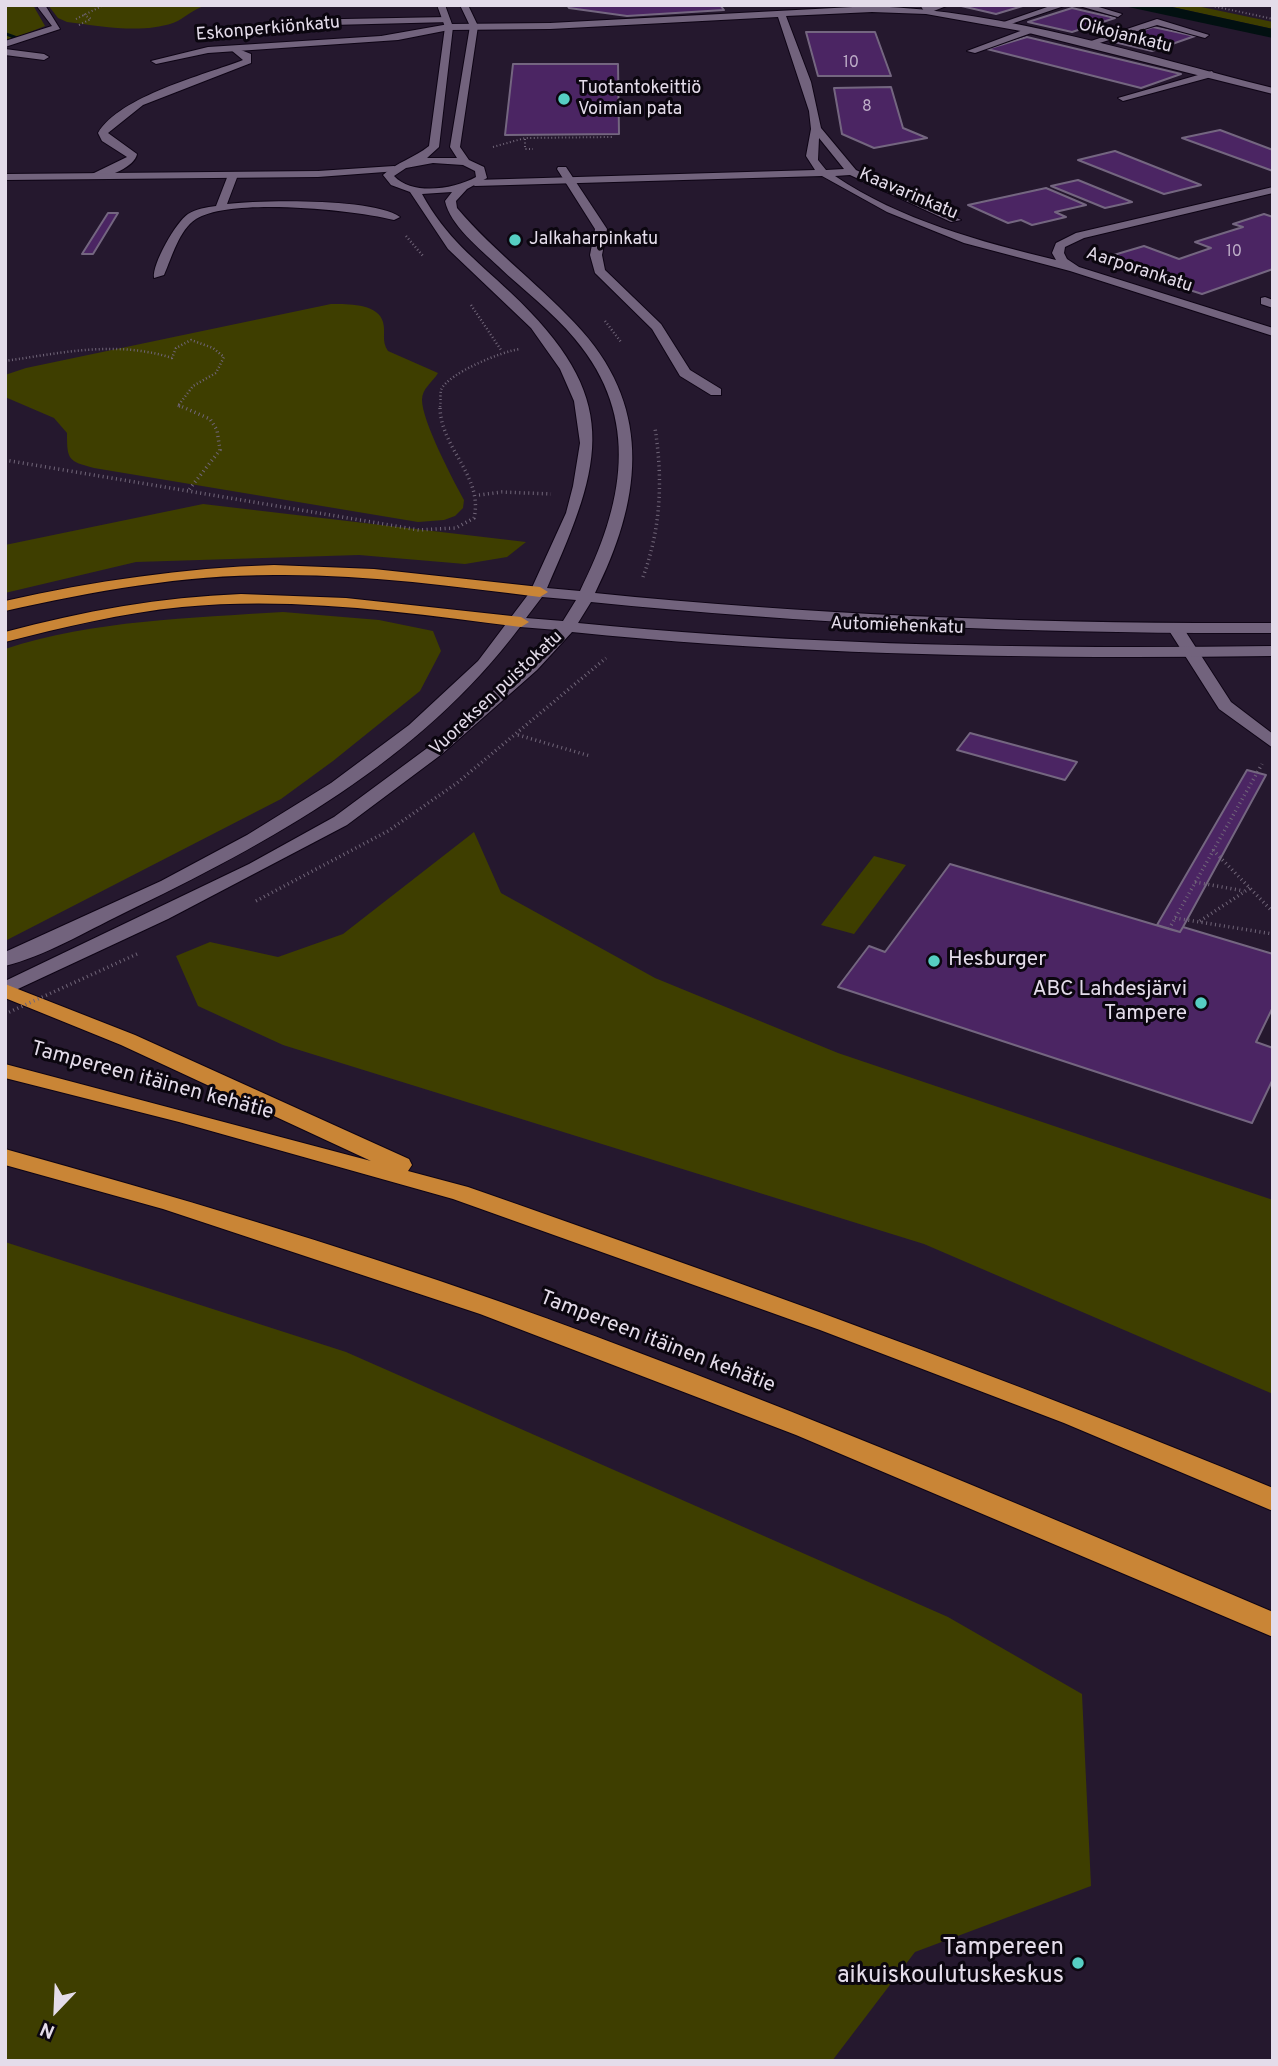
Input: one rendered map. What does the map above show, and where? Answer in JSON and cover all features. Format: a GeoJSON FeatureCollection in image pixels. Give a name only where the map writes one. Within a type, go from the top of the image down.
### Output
{"type":"FeatureCollection","features":[{"type":"Feature","properties":{"kind":"highway"},"geometry":{"type":"LineString","coordinates":[[5,606],[132,581],[274,570],[330,571],[540,592]]}},
{"type":"Feature","properties":{"kind":"highway"},"geometry":{"type":"LineString","coordinates":[[5,637],[90,617],[239,598],[330,601],[521,622]]}},
{"type":"Feature","properties":{"kind":"highway"},"geometry":{"type":"LineString","coordinates":[[5,989],[128,1040],[460,1193]]}},
{"type":"Feature","properties":{"kind":"highway","name":"Tampereen itäinen kehätie"},"geometry":{"type":"LineString","coordinates":[[5,1071],[179,1115],[460,1193],[829,1323],[1073,1416],[1273,1500]]}},
{"type":"Feature","properties":{"kind":"highway","name":"Tampereen itäinen kehätie"},"geometry":{"type":"LineString","coordinates":[[5,1157],[119,1187],[405,1277],[773,1415],[1017,1514],[1273,1625]]}},
{"type":"Feature","properties":{"kind":"main road"},"geometry":{"type":"LineString","coordinates":[[5,44],[57,27],[40,5]]}},
{"type":"Feature","properties":{"kind":"main road"},"geometry":{"type":"LineString","coordinates":[[5,177],[392,175],[417,161],[434,147],[448,27],[441,5]]}},
{"type":"Feature","properties":{"kind":"main road"},"geometry":{"type":"LineString","coordinates":[[464,5],[473,30],[455,147],[465,162]]}},
{"type":"Feature","properties":{"kind":"main road"},"geometry":{"type":"LineString","coordinates":[[925,8],[945,5]]}},
{"type":"Feature","properties":{"kind":"main road"},"geometry":{"type":"LineString","coordinates":[[1002,24],[1063,5]]}},
{"type":"Feature","properties":{"kind":"main road"},"geometry":{"type":"LineString","coordinates":[[1080,5],[1118,14]]}},
{"type":"Feature","properties":{"kind":"main road","name":"Oikojankatu"},"geometry":{"type":"LineString","coordinates":[[448,27],[473,30],[925,8],[1031,30],[1273,91]]}},
{"type":"Feature","properties":{"kind":"main road","name":"Kaavarinkatu"},"geometry":{"type":"LineString","coordinates":[[781,13],[811,95],[817,130],[811,152],[814,162],[824,174],[852,190],[969,240],[1075,269]]}},
{"type":"Feature","properties":{"kind":"main road"},"geometry":{"type":"LineString","coordinates":[[1087,44],[1157,22],[1205,35]]}},
{"type":"Feature","properties":{"kind":"main road"},"geometry":{"type":"LineString","coordinates":[[250,28],[292,23],[448,27]]}},
{"type":"Feature","properties":{"kind":"main road","name":"Eskonperkiönkatu"},"geometry":{"type":"LineString","coordinates":[[156,61],[188,53],[384,37],[448,27]]}},
{"type":"Feature","properties":{"kind":"main road"},"geometry":{"type":"LineString","coordinates":[[972,51],[1031,30]]}},
{"type":"Feature","properties":{"kind":"main road"},"geometry":{"type":"LineString","coordinates":[[96,176],[128,162],[133,156],[106,139],[103,133],[106,128],[140,103],[248,61],[248,56],[234,48]]}},
{"type":"Feature","properties":{"kind":"main road"},"geometry":{"type":"LineString","coordinates":[[5,52],[44,57]]}},
{"type":"Feature","properties":{"kind":"main road"},"geometry":{"type":"LineString","coordinates":[[1123,98],[1212,74]]}},
{"type":"Feature","properties":{"kind":"main road","name":"Kaavarinkatu"},"geometry":{"type":"LineString","coordinates":[[817,130],[829,140],[842,162],[852,172],[968,226]]}},
{"type":"Feature","properties":{"kind":"main road"},"geometry":{"type":"LineString","coordinates":[[417,161],[465,162],[490,170],[565,174],[852,172]]}},
{"type":"Feature","properties":{"kind":"main road"},"geometry":{"type":"LineString","coordinates":[[475,183],[565,174],[842,162]]}},
{"type":"Feature","properties":{"kind":"main road"},"geometry":{"type":"LineString","coordinates":[[392,175],[414,189],[462,188],[475,183],[490,170]]}},
{"type":"Feature","properties":{"kind":"main road"},"geometry":{"type":"LineString","coordinates":[[565,174],[601,229],[596,255],[599,271],[657,327],[685,373],[716,392]]}},
{"type":"Feature","properties":{"kind":"main road"},"geometry":{"type":"LineString","coordinates":[[221,207],[233,175]]}},
{"type":"Feature","properties":{"kind":"main road","name":"Vuoreksen puistokatu"},"geometry":{"type":"LineString","coordinates":[[5,989],[98,947],[295,846],[379,796],[426,760],[546,652],[568,627],[585,597],[610,540],[622,500],[627,468],[626,424],[610,381],[583,338],[547,300],[490,252],[452,209],[451,199],[462,188]]}},
{"type":"Feature","properties":{"kind":"main road","name":"Vuoreksen puistokatu"},"geometry":{"type":"LineString","coordinates":[[5,960],[65,934],[293,817],[341,787],[458,690],[521,622],[540,592],[566,536],[579,495],[586,445],[585,416],[574,387],[536,326],[456,251],[414,189]]}},
{"type":"Feature","properties":{"kind":"main road","name":"Aarporankatu"},"geometry":{"type":"LineString","coordinates":[[1273,190],[1072,237],[1060,245],[1058,253],[1062,261],[1075,269],[1273,332]]}},
{"type":"Feature","properties":{"kind":"main road"},"geometry":{"type":"LineString","coordinates":[[158,275],[185,223],[201,212],[221,207],[350,209],[394,217]]}},
{"type":"Feature","properties":{"kind":"main road","name":"Kaavarinkatu"},"geometry":{"type":"LineString","coordinates":[[979,231],[1028,256]]}},
{"type":"Feature","properties":{"kind":"main road","name":"Automiehenkatu"},"geometry":{"type":"LineString","coordinates":[[540,592],[783,616],[1176,629],[1273,628]]}},
{"type":"Feature","properties":{"kind":"main road","name":"Automiehenkatu"},"geometry":{"type":"LineString","coordinates":[[521,622],[686,638],[906,648],[1273,651]]}},
{"type":"Feature","properties":{"kind":"main road"},"geometry":{"type":"LineString","coordinates":[[1176,629],[1225,705],[1270,750]]}},
{"type":"Feature","properties":{"kind":"path"},"geometry":{"type":"LineString","coordinates":[[1208,5],[1273,19]]}},
{"type":"Feature","properties":{"kind":"path"},"geometry":{"type":"LineString","coordinates":[[518,170],[516,166],[494,159],[482,150],[526,139],[612,137]]}},
{"type":"Feature","properties":{"kind":"path"},"geometry":{"type":"LineString","coordinates":[[526,139],[525,149],[533,149]]}},
{"type":"Feature","properties":{"kind":"path"},"geometry":{"type":"LineString","coordinates":[[598,313],[615,332],[625,349]]}},
{"type":"Feature","properties":{"kind":"path"},"geometry":{"type":"LineString","coordinates":[[5,361],[117,348],[154,350],[172,358],[176,348],[191,340],[213,348],[224,357],[216,373],[192,386],[178,406],[208,415],[220,432],[220,450],[188,491]]}},
{"type":"Feature","properties":{"kind":"path"},"geometry":{"type":"LineString","coordinates":[[5,460],[432,530],[458,527],[473,519],[479,509],[479,495],[454,452],[440,401],[442,391],[451,380],[501,350]]}},
{"type":"Feature","properties":{"kind":"path"},"geometry":{"type":"LineString","coordinates":[[645,572],[659,516],[662,488],[654,423]]}},
{"type":"Feature","properties":{"kind":"path"},"geometry":{"type":"LineString","coordinates":[[479,495],[502,492],[579,495]]}},
{"type":"Feature","properties":{"kind":"path"},"geometry":{"type":"LineString","coordinates":[[517,735],[590,756]]}},
{"type":"Feature","properties":{"kind":"path"},"geometry":{"type":"LineString","coordinates":[[1169,929],[1270,750]]}},
{"type":"Feature","properties":{"kind":"path"},"geometry":{"type":"LineString","coordinates":[[1213,850],[1247,890],[1273,912]]}},
{"type":"Feature","properties":{"kind":"path"},"geometry":{"type":"LineString","coordinates":[[1195,882],[1247,890]]}},
{"type":"Feature","properties":{"kind":"path"},"geometry":{"type":"LineString","coordinates":[[1199,922],[1247,890]]}},
{"type":"Feature","properties":{"kind":"path"},"geometry":{"type":"LineString","coordinates":[[1175,918],[1273,934]]}},
{"type":"Feature","properties":{"kind":"path"},"geometry":{"type":"LineString","coordinates":[[5,1014],[136,954]]}},
{"type":"Feature","properties":{"kind":"shaded area"},"geometry":{"type":"Polygon","coordinates":[[[5,5],[33,5],[45,26],[5,42],[5,5]]]}},
{"type":"Feature","properties":{"kind":"shaded area"},"geometry":{"type":"Polygon","coordinates":[[[48,5],[208,5],[173,23],[134,29],[67,22],[58,18],[48,5]]]}},
{"type":"Feature","properties":{"kind":"shaded area"},"geometry":{"type":"Polygon","coordinates":[[[1119,5],[1163,5],[1273,29],[1273,38],[1119,5]]]}},
{"type":"Feature","properties":{"kind":"shaded area"},"geometry":{"type":"Polygon","coordinates":[[[1163,5],[1192,5],[1273,22],[1273,29],[1163,5]]]}},
{"type":"Feature","properties":{"kind":"shaded area"},"geometry":{"type":"Polygon","coordinates":[[[331,304],[361,306],[375,311],[383,322],[388,351],[438,373],[422,396],[423,410],[432,436],[464,500],[463,508],[455,516],[444,520],[418,522],[94,468],[71,458],[67,433],[54,418],[5,397],[5,375],[26,368],[331,304]]]}},
{"type":"Feature","properties":{"kind":"shaded area"},"geometry":{"type":"Polygon","coordinates":[[[203,504],[526,542],[507,557],[465,564],[359,555],[136,562],[5,593],[5,545],[203,504]]]}},
{"type":"Feature","properties":{"kind":"shaded area"},"geometry":{"type":"Polygon","coordinates":[[[283,612],[379,620],[433,631],[441,651],[420,691],[281,799],[5,941],[5,649],[39,639],[108,626],[283,612]]]}},
{"type":"Feature","properties":{"kind":"shaded area"},"geometry":{"type":"Polygon","coordinates":[[[474,832],[501,893],[655,978],[838,1053],[1273,1200],[1273,1394],[924,1244],[283,1045],[198,1006],[176,956],[210,942],[278,957],[343,934],[474,832]]]}},
{"type":"Feature","properties":{"kind":"shaded area"},"geometry":{"type":"Polygon","coordinates":[[[874,856],[906,865],[854,934],[821,925],[874,856]]]}},
{"type":"Feature","properties":{"kind":"shaded area"},"geometry":{"type":"Polygon","coordinates":[[[5,1242],[346,1352],[948,1617],[1082,1694],[1091,1886],[915,1952],[832,2061],[5,2061],[5,1242]]]}},
{"type":"Feature","properties":{"kind":"building"},"geometry":{"type":"Polygon","coordinates":[[[567,5],[720,5],[724,10],[627,16],[569,8],[567,5]]]}},
{"type":"Feature","properties":{"kind":"building"},"geometry":{"type":"Polygon","coordinates":[[[957,5],[1026,5],[996,14],[957,5]]]}},
{"type":"Feature","properties":{"kind":"building"},"geometry":{"type":"Polygon","coordinates":[[[1072,8],[1115,18],[1072,32],[1028,22],[1072,8]]]}},
{"type":"Feature","properties":{"kind":"building"},"geometry":{"type":"Polygon","coordinates":[[[1153,27],[1195,36],[1152,51],[1110,41],[1153,27]]]}},
{"type":"Feature","properties":{"kind":"building"},"geometry":{"type":"Polygon","coordinates":[[[806,32],[875,32],[891,76],[818,76],[806,32]]]}},
{"type":"Feature","properties":{"kind":"building"},"geometry":{"type":"Polygon","coordinates":[[[1027,37],[1181,74],[1141,88],[987,49],[1027,37]]]}},
{"type":"Feature","properties":{"kind":"building","name":"Tuotantokeittiö Voimian pata"},"geometry":{"type":"Polygon","coordinates":[[[513,64],[618,64],[619,134],[505,135],[513,64]]]}},
{"type":"Feature","properties":{"kind":"building"},"geometry":{"type":"Polygon","coordinates":[[[891,87],[903,128],[927,138],[874,148],[842,134],[834,88],[891,87]]]}},
{"type":"Feature","properties":{"kind":"building"},"geometry":{"type":"Polygon","coordinates":[[[1220,130],[1273,150],[1273,171],[1182,138],[1220,130]]]}},
{"type":"Feature","properties":{"kind":"building"},"geometry":{"type":"Polygon","coordinates":[[[1115,151],[1201,185],[1164,194],[1078,160],[1115,151]]]}},
{"type":"Feature","properties":{"kind":"building"},"geometry":{"type":"Polygon","coordinates":[[[1078,180],[1132,202],[1105,208],[1051,186],[1078,180]]]}},
{"type":"Feature","properties":{"kind":"building"},"geometry":{"type":"Polygon","coordinates":[[[1046,188],[1086,205],[1055,212],[1066,217],[1032,225],[1021,220],[1008,223],[968,205],[1046,188]]]}},
{"type":"Feature","properties":{"kind":"building"},"geometry":{"type":"Polygon","coordinates":[[[108,213],[118,213],[93,254],[82,254],[108,213]]]}},
{"type":"Feature","properties":{"kind":"building"},"geometry":{"type":"Polygon","coordinates":[[[1264,214],[1273,217],[1273,269],[1202,294],[1097,260],[1144,246],[1179,259],[1211,248],[1195,242],[1243,227],[1233,224],[1264,214]]]}},
{"type":"Feature","properties":{"kind":"building"},"geometry":{"type":"Polygon","coordinates":[[[970,733],[1077,762],[1065,780],[957,750],[970,733]]]}},
{"type":"Feature","properties":{"kind":"building"},"geometry":{"type":"Polygon","coordinates":[[[1247,770],[1266,775],[1183,927],[1180,932],[1157,925],[1247,770]]]}},
{"type":"Feature","properties":{"kind":"building"},"geometry":{"type":"Polygon","coordinates":[[[950,864],[1169,929],[1180,932],[1183,927],[1273,954],[1273,1007],[1256,1042],[1273,1048],[1273,1079],[1252,1123],[838,987],[869,946],[885,952],[950,864]]]}},
{"type":"Feature","properties":{"kind":"waterway"},"geometry":{"type":"LineString","coordinates":[[5,33],[17,38]]}},
{"type":"Feature","properties":{"kind":"place","name":"Tuotantokeittiö Voimian pata"},"geometry":{"type":"Point","coordinates":[564,99]}},
{"type":"Feature","properties":{"kind":"place","name":"Jalkaharpinkatu"},"geometry":{"type":"Point","coordinates":[515,240]}},
{"type":"Feature","properties":{"kind":"place","name":"Hesburger"},"geometry":{"type":"Point","coordinates":[934,961]}},
{"type":"Feature","properties":{"kind":"place","name":"ABC Lahdesjärvi Tampere"},"geometry":{"type":"Point","coordinates":[1201,1003]}},
{"type":"Feature","properties":{"kind":"place","name":"Tampereen aikuiskoulutuskeskus"},"geometry":{"type":"Point","coordinates":[1078,1963]}}]}
